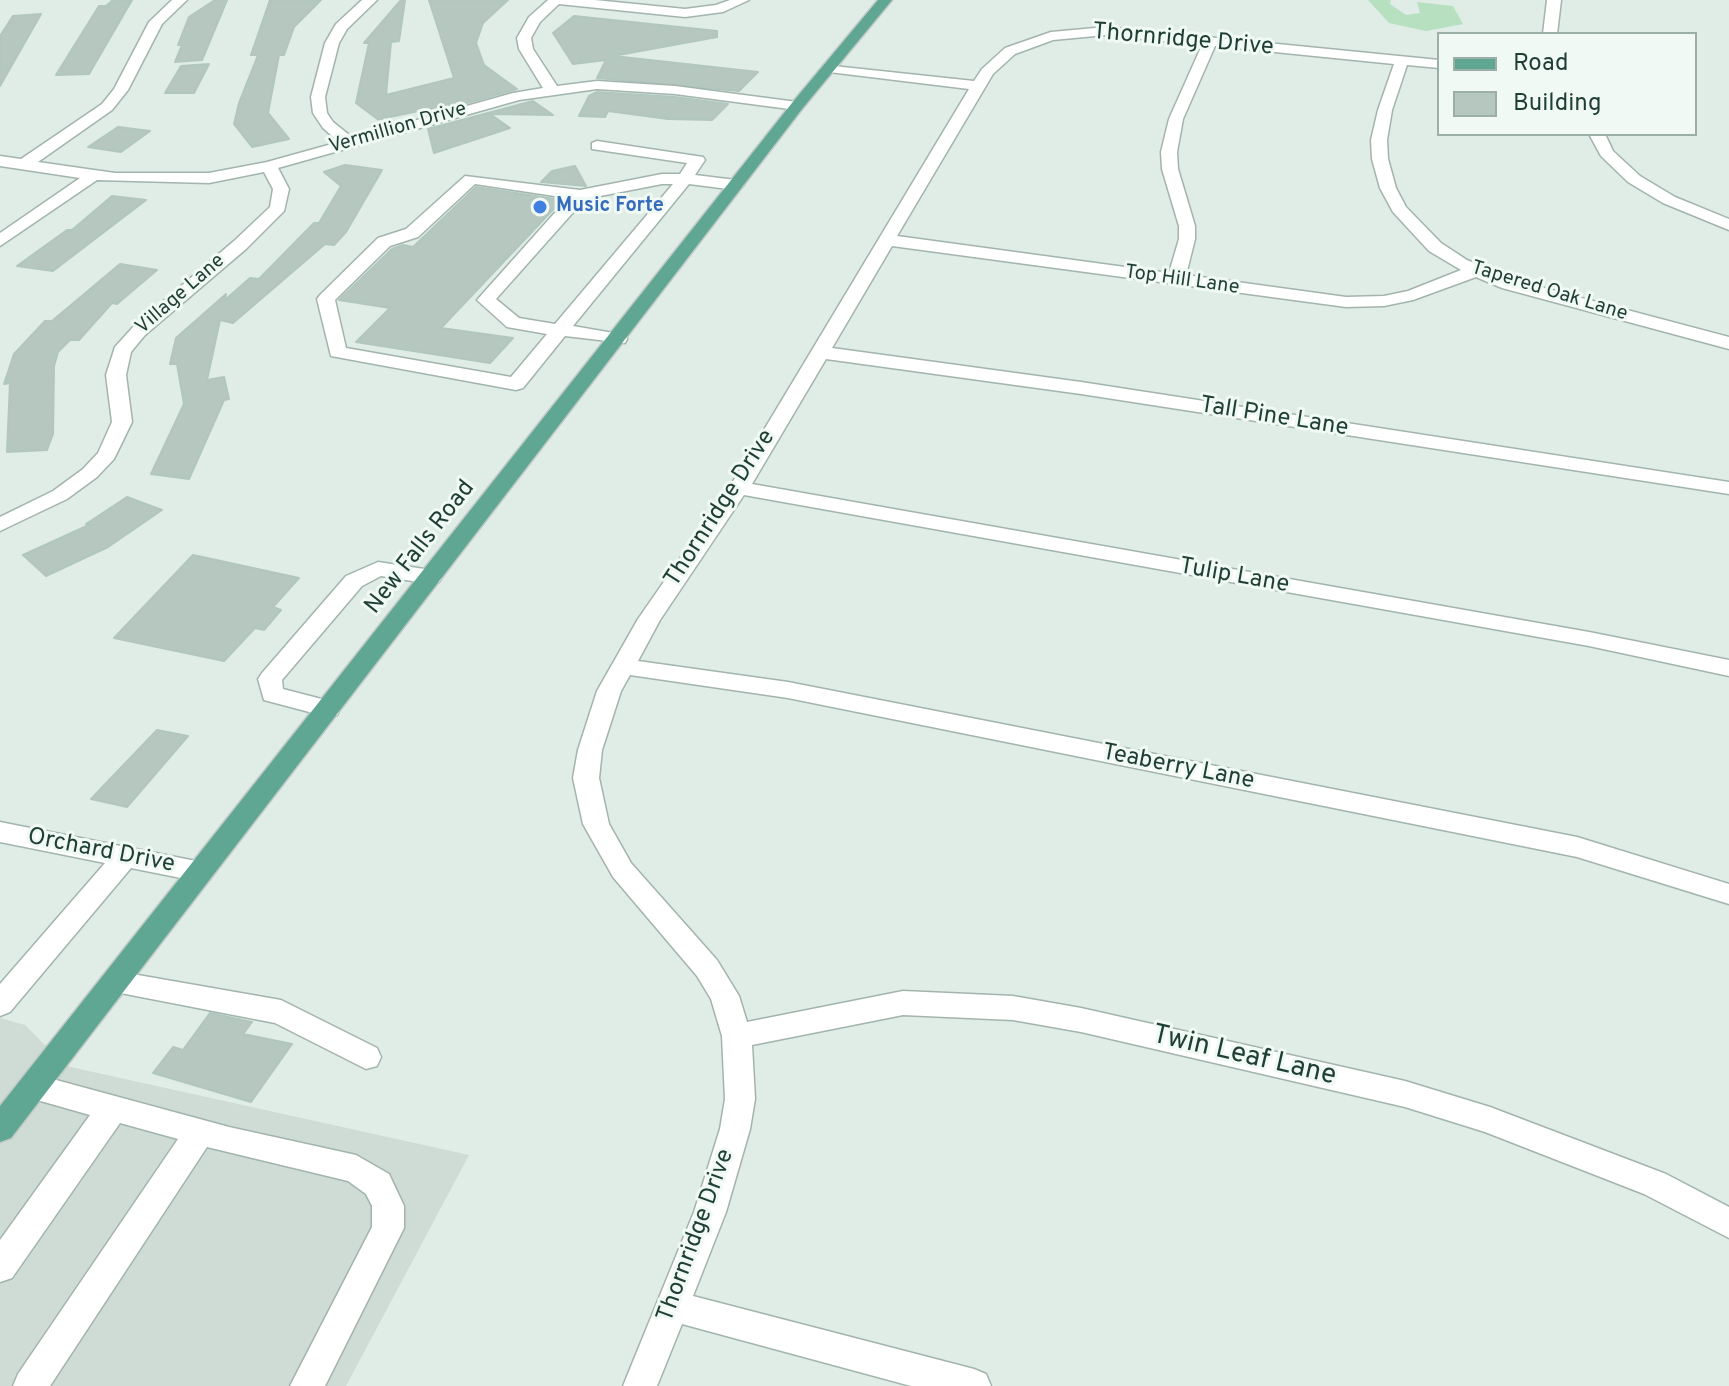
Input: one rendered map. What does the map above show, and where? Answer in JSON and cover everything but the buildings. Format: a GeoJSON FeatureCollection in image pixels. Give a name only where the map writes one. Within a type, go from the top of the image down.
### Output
{"type":"FeatureCollection","features":[{"type":"Feature","properties":{"kind":"main road","name":"New Falls Road"},"geometry":{"type":"LineString","coordinates":[[0,1129],[797,106],[885,0]]}},
{"type":"Feature","properties":{"kind":"street"},"geometry":{"type":"LineString","coordinates":[[23,165],[107,107],[121,90],[156,22],[180,0]]}},
{"type":"Feature","properties":{"kind":"street"},"geometry":{"type":"LineString","coordinates":[[350,143],[328,125],[320,113],[318,97],[332,43],[341,27],[370,0]]}},
{"type":"Feature","properties":{"kind":"street"},"geometry":{"type":"LineString","coordinates":[[551,89],[526,49],[524,38],[534,20],[556,0],[685,13],[718,9],[742,0]]}},
{"type":"Feature","properties":{"kind":"street"},"geometry":{"type":"LineString","coordinates":[[1550,32],[1554,0]]}},
{"type":"Feature","properties":{"kind":"street","name":"Thornridge Drive"},"geometry":{"type":"LineString","coordinates":[[640,1386],[710,1212],[735,1129],[740,1099],[737,1036],[725,996],[664,916],[622,870],[596,824],[590,804],[586,778],[590,750],[609,691],[649,619],[739,488],[978,86],[987,72],[1010,51],[1051,36],[1106,31],[1401,63],[1437,64]]}},
{"type":"Feature","properties":{"kind":"street"},"geometry":{"type":"LineString","coordinates":[[1176,280],[1187,239],[1187,226],[1170,169],[1169,152],[1176,119],[1210,41]]}},
{"type":"Feature","properties":{"kind":"street","name":"Tapered Oak Lane"},"geometry":{"type":"LineString","coordinates":[[1401,63],[1385,110],[1379,140],[1380,159],[1388,188],[1399,209],[1413,228],[1435,247],[1474,271],[1535,292],[1729,343]]}},
{"type":"Feature","properties":{"kind":"street"},"geometry":{"type":"LineString","coordinates":[[829,68],[978,86]]}},
{"type":"Feature","properties":{"kind":"street","name":"Vermillion Drive"},"geometry":{"type":"LineString","coordinates":[[0,161],[94,175],[177,180],[220,177],[551,89],[620,85],[797,106]]}},
{"type":"Feature","properties":{"kind":"street"},"geometry":{"type":"LineString","coordinates":[[1598,136],[1606,153],[1634,179],[1669,200],[1729,225]]}},
{"type":"Feature","properties":{"kind":"street"},"geometry":{"type":"LineString","coordinates":[[597,146],[697,160],[685,179],[516,384],[338,352],[326,299],[384,242],[412,233],[471,179],[580,195],[662,179],[685,179],[736,185]]}},
{"type":"Feature","properties":{"kind":"street","name":"Village Lane"},"geometry":{"type":"LineString","coordinates":[[0,525],[60,495],[90,473],[107,455],[122,422],[116,375],[122,351],[139,331],[240,245],[278,208],[281,189],[269,166]]}},
{"type":"Feature","properties":{"kind":"street"},"geometry":{"type":"LineString","coordinates":[[0,241],[94,175]]}},
{"type":"Feature","properties":{"kind":"street"},"geometry":{"type":"LineString","coordinates":[[580,195],[486,300],[513,323],[618,339]]}},
{"type":"Feature","properties":{"kind":"street","name":"Top Hill Lane"},"geometry":{"type":"LineString","coordinates":[[887,240],[1309,299],[1363,303],[1413,295],[1474,271]]}},
{"type":"Feature","properties":{"kind":"street","name":"Tall Pine Lane"},"geometry":{"type":"LineString","coordinates":[[819,352],[1081,388],[1729,488]]}},
{"type":"Feature","properties":{"kind":"street","name":"Tulip Lane"},"geometry":{"type":"LineString","coordinates":[[739,488],[922,523],[1589,639],[1729,668]]}},
{"type":"Feature","properties":{"kind":"street"},"geometry":{"type":"LineString","coordinates":[[328,709],[272,694],[270,679],[354,581],[378,569],[431,577]]}},
{"type":"Feature","properties":{"kind":"street","name":"Teaberry Lane"},"geometry":{"type":"LineString","coordinates":[[621,666],[788,690],[1547,841],[1642,865],[1729,894]]}},
{"type":"Feature","properties":{"kind":"street","name":"Orchard Drive"},"geometry":{"type":"LineString","coordinates":[[0,832],[201,872]]}},
{"type":"Feature","properties":{"kind":"street"},"geometry":{"type":"LineString","coordinates":[[0,1004],[125,857]]}},
{"type":"Feature","properties":{"kind":"street"},"geometry":{"type":"LineString","coordinates":[[115,982],[281,1012],[366,1057]]}},
{"type":"Feature","properties":{"kind":"street","name":"Twin Leaf Lane"},"geometry":{"type":"LineString","coordinates":[[737,1036],[903,1003],[1013,1008],[1081,1020],[1405,1094],[1490,1120],[1655,1184],[1729,1223]]}},
{"type":"Feature","properties":{"kind":"street"},"geometry":{"type":"LineString","coordinates":[[34,1087],[200,1132],[356,1169],[378,1184],[385,1195],[388,1228],[307,1386]]}},
{"type":"Feature","properties":{"kind":"street"},"geometry":{"type":"LineString","coordinates":[[0,1267],[113,1108]]}},
{"type":"Feature","properties":{"kind":"street"},"geometry":{"type":"LineString","coordinates":[[30,1386],[200,1132]]}},
{"type":"Feature","properties":{"kind":"street"},"geometry":{"type":"LineString","coordinates":[[673,1306],[974,1386]]}},
{"type":"Feature","properties":{"kind":"shaded area"},"geometry":{"type":"Polygon","coordinates":[[[0,1018],[25,1025],[66,1066],[469,1155],[346,1386],[0,1386],[0,1018]]]}},
{"type":"Feature","properties":{"kind":"green space"},"geometry":{"type":"Polygon","coordinates":[[[1368,0],[1391,0],[1390,4],[1406,15],[1420,13],[1417,2],[1453,6],[1463,24],[1426,31],[1389,23],[1368,0]]]}},
{"type":"Feature","properties":{"kind":"place","name":"Music Forte"},"geometry":{"type":"Point","coordinates":[540,207]}}]}
